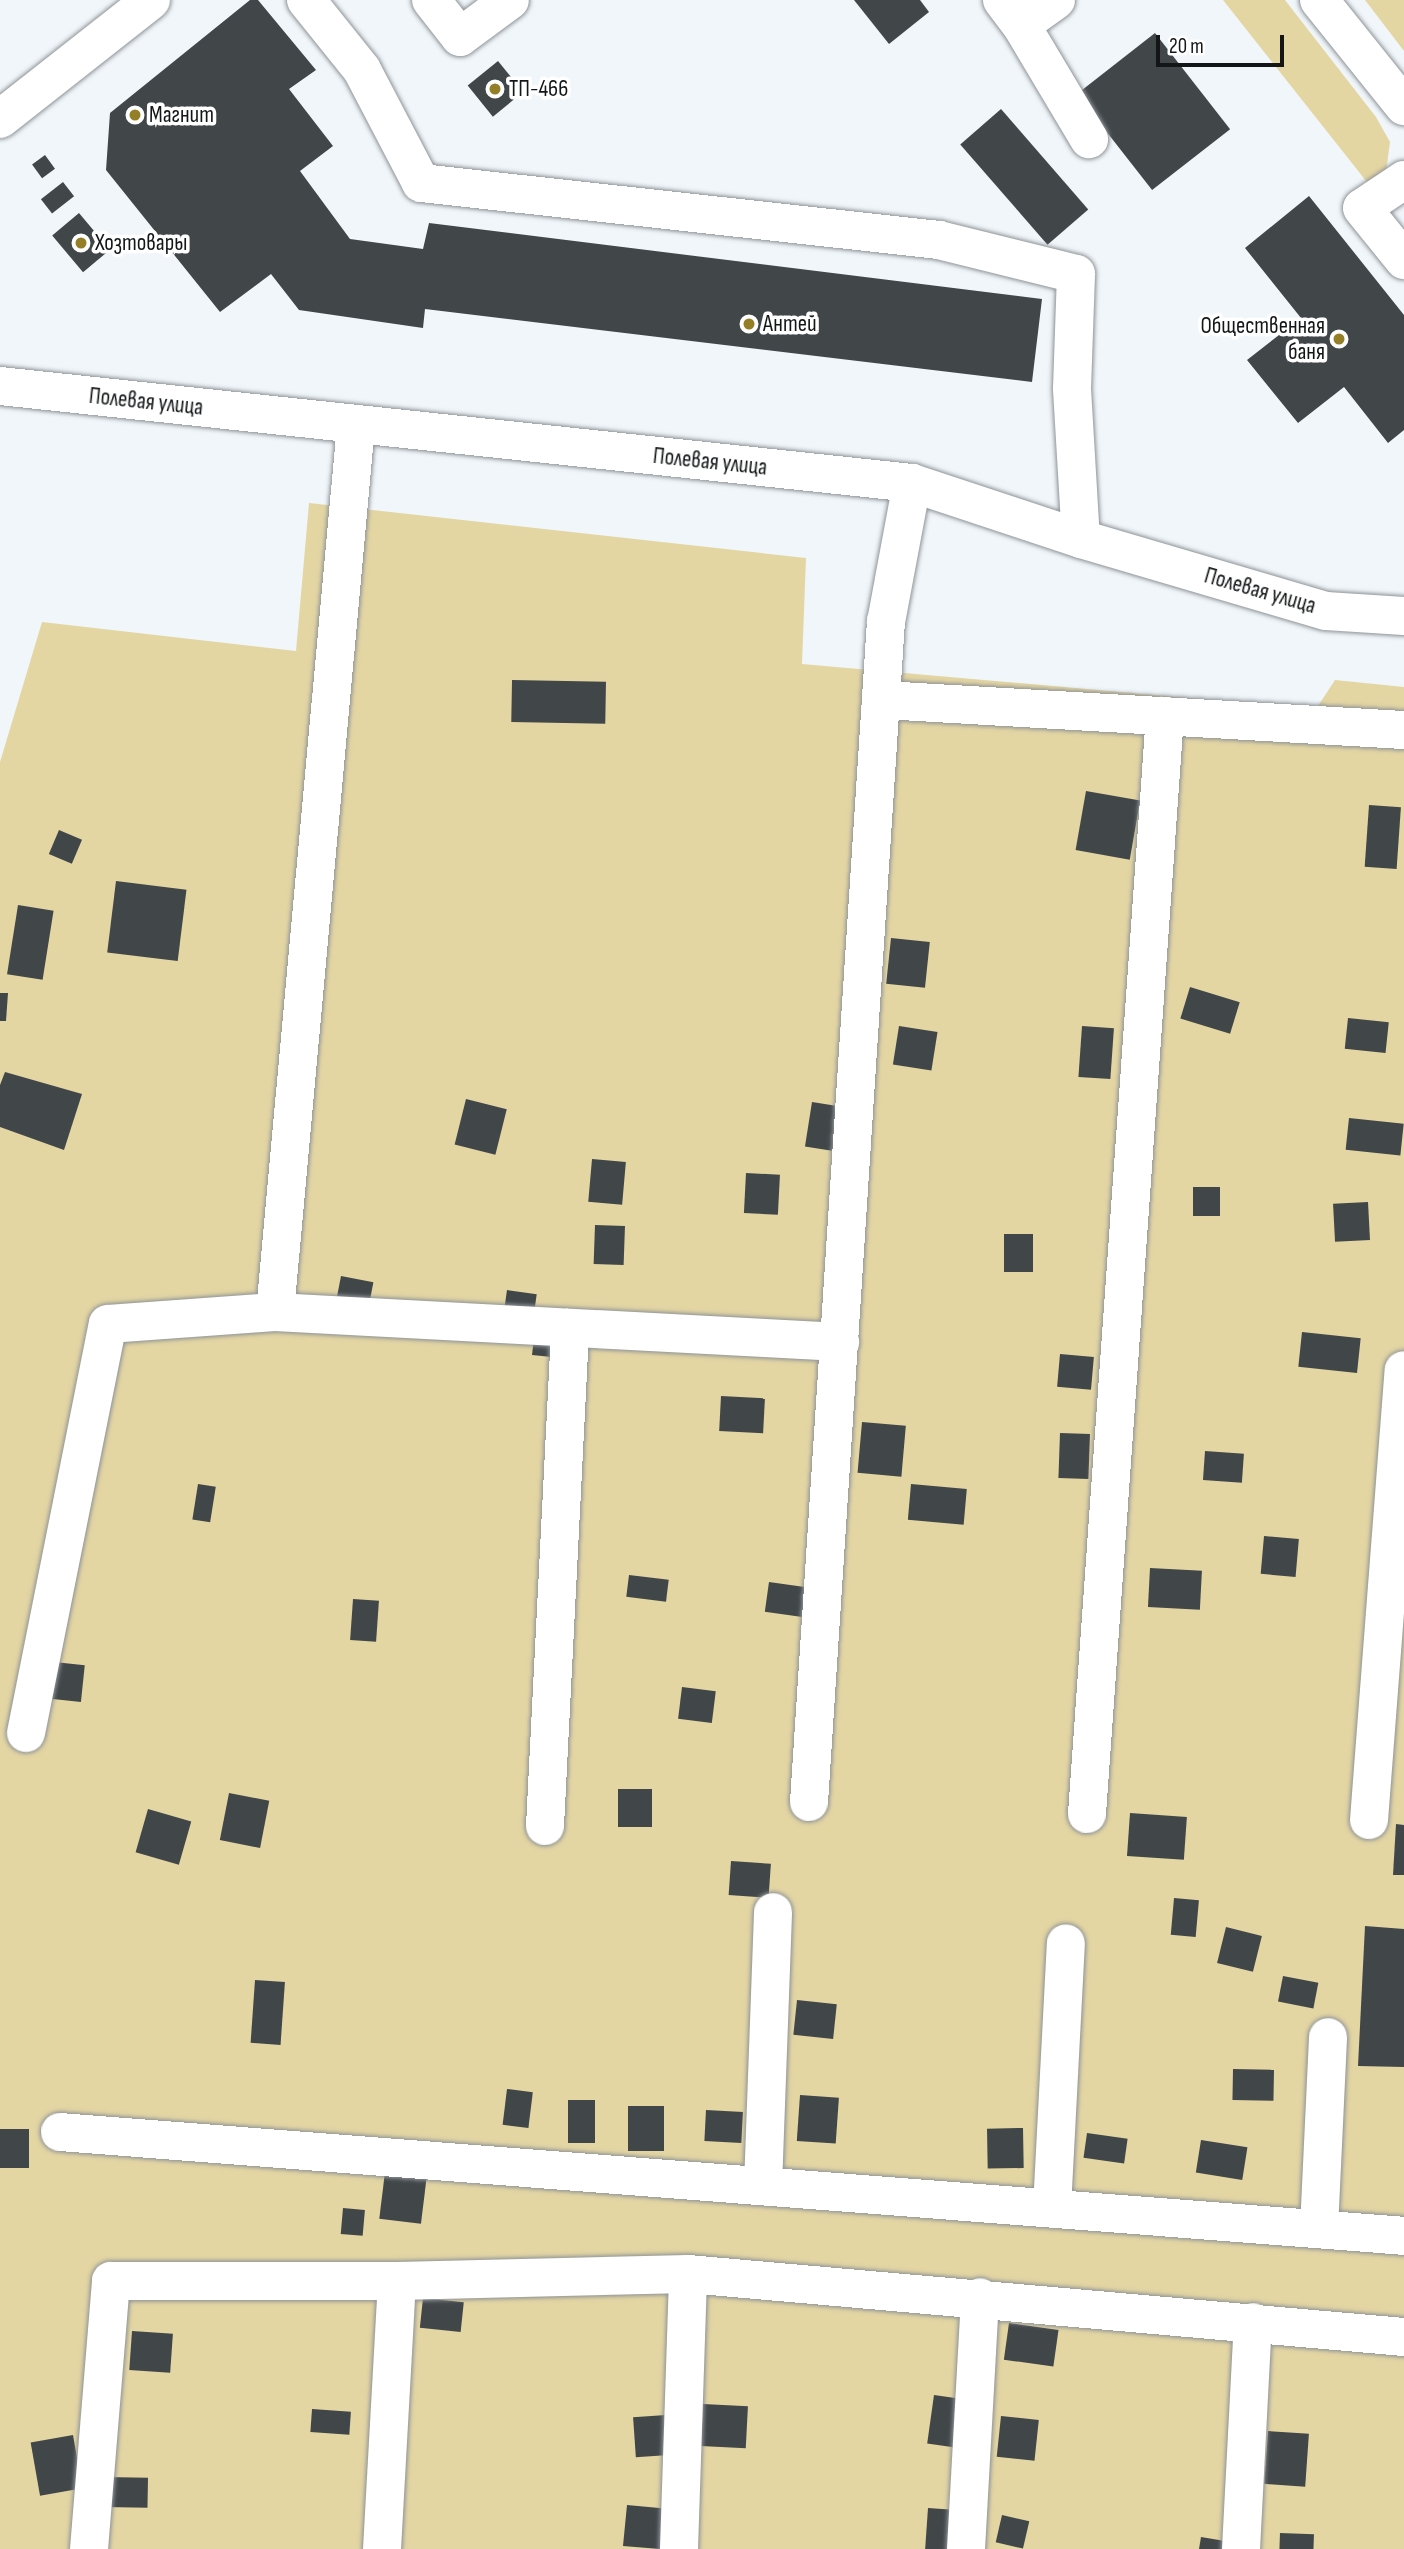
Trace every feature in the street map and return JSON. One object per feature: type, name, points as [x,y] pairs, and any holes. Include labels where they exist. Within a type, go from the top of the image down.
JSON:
[{"type":"street","points":[[0,119],[151,0]]},
{"type":"street","points":[[306,0],[362,70],[421,183],[939,240],[1076,274],[1072,389],[1081,539]]},
{"type":"street","points":[[432,0],[460,37],[510,0]]},
{"type":"street","points":[[1056,0],[1011,13],[1089,139]]},
{"type":"street","points":[[1319,0],[1402,99]]},
{"type":"street","points":[[1404,180],[1362,208],[1404,260]]},
{"type":"street","name":"Полевая улица","points":[[0,386],[912,483],[1081,539],[1326,611],[1402,607]]},
{"type":"street","points":[[275,1312],[356,425]]},
{"type":"street","points":[[809,1802],[886,622],[912,483]]},
{"type":"street","points":[[883,700],[1404,730]]},
{"type":"street","points":[[1087,1814],[1166,716]]},
{"type":"street","points":[[26,1733],[108,1324],[275,1312],[839,1342]]},
{"type":"street","points":[[545,1826],[570,1328]]},
{"type":"street","points":[[1369,1820],[1404,1370]]},
{"type":"street","points":[[763,2186],[773,1912]]},
{"type":"street","points":[[1052,2208],[1066,1943]]},
{"type":"street","points":[[1318,2229],[1328,2037]]},
{"type":"street","points":[[60,2132],[1404,2235]]},
{"type":"street","points":[[679,2549],[688,2274]]},
{"type":"street","points":[[89,2549],[111,2281],[397,2281],[688,2274],[980,2297],[1404,2337]]},
{"type":"street","points":[[382,2549],[397,2281]]},
{"type":"street","points":[[966,2549],[980,2297]]},
{"type":"street","points":[[1241,2549],[1253,2322]]},
{"type":"shaded area","points":[[1223,0],[1285,0],[1376,117],[1390,142],[1386,172],[1374,191]]},
{"type":"shaded area","points":[[1365,0],[1404,0],[1404,51]]},
{"type":"shaded area","points":[[309,503],[806,558],[802,664],[1316,709],[1335,680],[1404,687],[1404,2549],[0,2549],[0,762],[42,622],[296,651]]},
{"type":"building","points":[[250,0],[258,0],[316,70],[289,89],[333,146],[300,171],[350,239],[423,249],[429,223],[1042,299],[1032,382],[425,309],[423,328],[299,310],[271,274],[220,312],[106,170],[110,113]]},
{"type":"building","points":[[854,0],[920,0],[929,12],[889,44]]},
{"type":"building","points":[[1155,33],[1230,129],[1152,190],[1077,94]]},
{"type":"building","name":"ТП-466","points":[[498,61],[523,92],[493,117],[468,86]]},
{"type":"building","points":[[1001,109],[1088,209],[1048,245],[960,144]]},
{"type":"building","points":[[45,155],[55,169],[42,178],[32,164]]},
{"type":"building","points":[[63,182],[74,196],[52,213],[41,199]]},
{"type":"building","name":"Общественная баня","points":[[1309,196],[1404,315],[1404,430],[1388,443],[1344,387],[1298,423],[1247,360],[1301,318],[1245,248]]},
{"type":"building","name":"Хозтовары","points":[[79,213],[110,250],[83,272],[52,235]]},
{"type":"building","points":[[512,680],[606,682],[605,724],[511,722]]},
{"type":"building","points":[[1086,791],[1140,801],[1130,860],[1076,850]]},
{"type":"building","points":[[1369,805],[1401,807],[1397,869],[1365,867]]},
{"type":"building","points":[[59,830],[82,840],[72,864],[49,854]]},
{"type":"building","points":[[116,881],[186,890],[178,961],[107,952]]},
{"type":"building","points":[[18,905],[54,911],[43,980],[7,974]]},
{"type":"building","points":[[891,938],[930,942],[925,988],[886,984]]},
{"type":"building","points":[[1190,987],[1240,1002],[1230,1034],[1180,1019]]},
{"type":"building","points":[[0,993],[8,993],[6,1021],[0,1021]]},
{"type":"building","points":[[1348,1018],[1389,1022],[1386,1053],[1345,1049]]},
{"type":"building","points":[[899,1026],[938,1032],[931,1071],[893,1065]]},
{"type":"building","points":[[1082,1026],[1114,1028],[1110,1079],[1078,1077]]},
{"type":"building","points":[[5,1072],[82,1094],[64,1150],[0,1127],[0,1085]]},
{"type":"building","points":[[466,1099],[507,1109],[495,1155],[455,1145]]},
{"type":"building","points":[[812,1102],[844,1107],[837,1151],[805,1146]]},
{"type":"building","points":[[1349,1118],[1404,1124],[1400,1156],[1346,1150]]},
{"type":"building","points":[[592,1159],[626,1162],[622,1205],[588,1202]]},
{"type":"building","points":[[746,1173],[780,1175],[778,1215],[744,1213]]},
{"type":"building","points":[[1193,1187],[1220,1187],[1220,1216],[1193,1216]]},
{"type":"building","points":[[1368,1202],[1370,1240],[1335,1242],[1333,1204]]},
{"type":"building","points":[[595,1225],[625,1226],[624,1265],[594,1264]]},
{"type":"building","points":[[1004,1234],[1033,1234],[1033,1272],[1004,1272]]},
{"type":"building","points":[[341,1276],[373,1282],[369,1307],[336,1301]]},
{"type":"building","points":[[507,1290],[537,1294],[533,1318],[504,1314]]},
{"type":"building","points":[[535,1329],[562,1358],[532,1355]]},
{"type":"building","points":[[1302,1332],[1361,1338],[1357,1373],[1298,1367]]},
{"type":"building","points":[[1060,1354],[1094,1357],[1091,1390],[1057,1387]]},
{"type":"building","points":[[721,1396],[765,1398],[763,1433],[719,1431]]},
{"type":"building","points":[[862,1422],[906,1426],[901,1477],[858,1473]]},
{"type":"building","points":[[1060,1433],[1090,1434],[1088,1479],[1058,1478]]},
{"type":"building","points":[[1205,1451],[1244,1454],[1242,1483],[1203,1480]]},
{"type":"building","points":[[198,1484],[216,1487],[210,1522],[192,1520]]},
{"type":"building","points":[[911,1484],[967,1489],[964,1525],[908,1520]]},
{"type":"building","points":[[1264,1536],[1299,1539],[1296,1577],[1261,1574]]},
{"type":"building","points":[[1150,1568],[1202,1571],[1200,1610],[1148,1607]]},
{"type":"building","points":[[629,1575],[669,1580],[666,1602],[626,1597]]},
{"type":"building","points":[[769,1582],[814,1588],[809,1618],[765,1612]]},
{"type":"building","points":[[353,1599],[379,1601],[376,1642],[350,1640]]},
{"type":"building","points":[[45,1661],[85,1665],[81,1702],[41,1698]]},
{"type":"building","points":[[682,1687],[716,1691],[712,1723],[678,1719]]},
{"type":"building","points":[[618,1789],[652,1789],[652,1827],[618,1827]]},
{"type":"building","points":[[229,1793],[269,1801],[260,1848],[220,1840]]},
{"type":"building","points":[[148,1809],[191,1821],[179,1865],[136,1852]]},
{"type":"building","points":[[1130,1813],[1187,1817],[1184,1860],[1127,1856]]},
{"type":"building","points":[[1396,1824],[1404,1825],[1404,1875],[1393,1875]]},
{"type":"building","points":[[731,1861],[771,1864],[769,1898],[729,1895]]},
{"type":"building","points":[[1174,1898],[1199,1900],[1196,1937],[1171,1935]]},
{"type":"building","points":[[1365,1926],[1404,1929],[1404,2067],[1358,2066]]},
{"type":"building","points":[[1226,1927],[1262,1936],[1253,1972],[1217,1963]]},
{"type":"building","points":[[1283,1976],[1318,1983],[1313,2008],[1278,2002]]},
{"type":"building","points":[[255,1980],[285,1982],[281,2045],[251,2043]]},
{"type":"building","points":[[797,2000],[837,2004],[833,2039],[793,2035]]},
{"type":"building","points":[[1233,2069],[1274,2070],[1273,2101],[1232,2100]]},
{"type":"building","points":[[507,2089],[533,2092],[528,2128],[503,2125]]},
{"type":"building","points":[[800,2095],[839,2098],[836,2144],[797,2141]]},
{"type":"building","points":[[568,2100],[595,2100],[595,2143],[568,2143]]},
{"type":"building","points":[[628,2106],[664,2106],[664,2151],[628,2151]]},
{"type":"building","points":[[706,2110],[743,2112],[741,2143],[704,2141]]},
{"type":"building","points":[[1023,2128],[1024,2168],[988,2169],[987,2129]]},
{"type":"building","points":[[0,2129],[29,2129],[29,2168],[0,2168]]},
{"type":"building","points":[[1087,2133],[1128,2139],[1124,2163],[1084,2158]]},
{"type":"building","points":[[1201,2140],[1247,2147],[1242,2180],[1196,2173]]},
{"type":"building","points":[[385,2172],[427,2177],[421,2224],[379,2219]]},
{"type":"building","points":[[343,2208],[365,2210],[363,2236],[341,2234]]},
{"type":"building","points":[[423,2298],[464,2302],[461,2332],[420,2328]]},
{"type":"building","points":[[1009,2323],[1059,2330],[1053,2367],[1004,2360]]},
{"type":"building","points":[[132,2331],[173,2334],[170,2373],[129,2370]]},
{"type":"building","points":[[934,2395],[964,2399],[957,2448],[927,2444]]},
{"type":"building","points":[[703,2404],[748,2406],[746,2448],[701,2446]]},
{"type":"building","points":[[312,2409],[351,2412],[349,2435],[310,2432]]},
{"type":"building","points":[[666,2415],[669,2455],[636,2457],[633,2417]]},
{"type":"building","points":[[1001,2416],[1039,2420],[1035,2461],[997,2457]]},
{"type":"building","points":[[1268,2431],[1309,2434],[1305,2487],[1264,2484]]},
{"type":"building","points":[[73,2435],[82,2488],[40,2496],[31,2442]]},
{"type":"building","points":[[105,2477],[148,2478],[147,2508],[104,2507]]},
{"type":"building","points":[[627,2505],[670,2509],[660,2549],[623,2546]]},
{"type":"building","points":[[928,2508],[960,2510],[957,2549],[925,2549]]},
{"type":"building","points":[[1002,2515],[1029,2521],[1023,2549],[996,2542]]},
{"type":"building","points":[[1280,2533],[1314,2534],[1313,2549],[1279,2549]]},
{"type":"building","points":[[1201,2537],[1237,2543],[1236,2549],[1199,2549]]},
{"type":"place","name":"ТП-466","points":[[495,89]]},
{"type":"place","name":"Магнит","points":[[135,115]]},
{"type":"place","name":"Хозтовары","points":[[81,243]]},
{"type":"place","name":"Антей","points":[[749,324]]},
{"type":"place","name":"Общественная баня","points":[[1339,339]]}]
